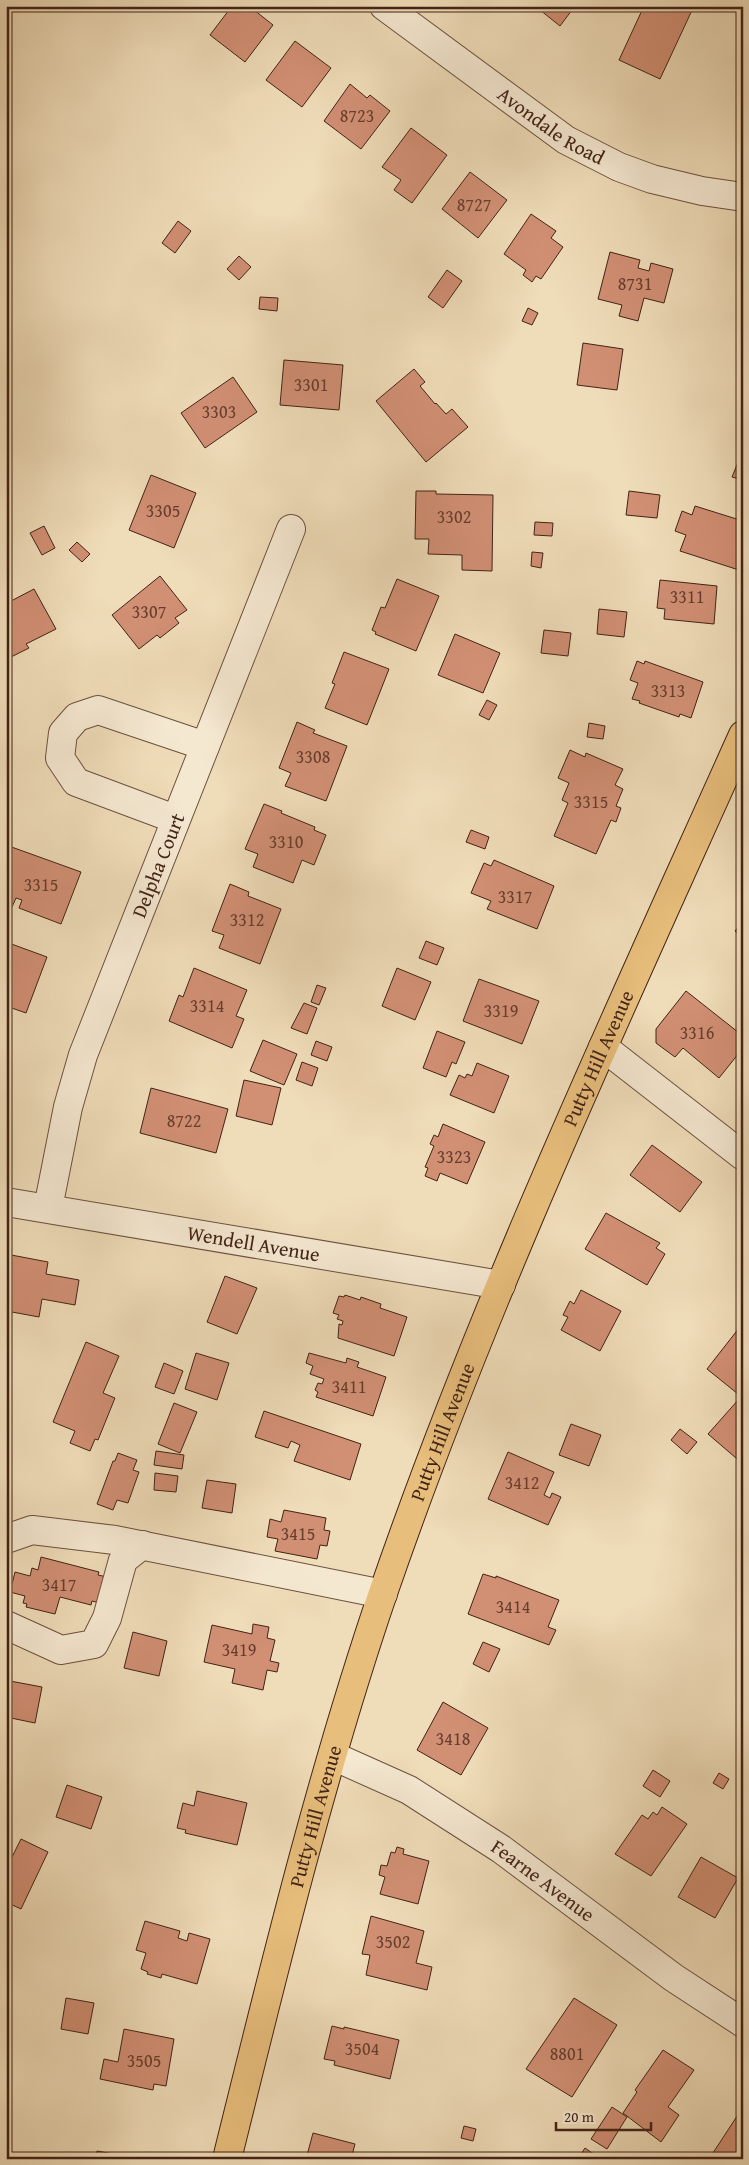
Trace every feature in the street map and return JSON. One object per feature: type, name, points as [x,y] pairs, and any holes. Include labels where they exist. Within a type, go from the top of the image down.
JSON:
[{"type":"main road","name":"Putty Hill Avenue","points":[[227,2159],[273,1974],[333,1756],[383,1594],[438,1444],[501,1285],[603,1047],[743,735]]},
{"type":"street","name":"Avondale Road","points":[[384,6],[566,140],[619,168],[702,191],[743,197]]},
{"type":"street","name":"Delpha Court","points":[[48,1208],[68,1107],[83,1055],[291,528]]},
{"type":"street","points":[[175,819],[76,782],[60,758],[62,733],[77,716],[98,710],[205,746]]},
{"type":"street","points":[[603,1047],[743,1156]]},
{"type":"street","name":"Wendell Avenue","points":[[6,1202],[501,1285]]},
{"type":"street","points":[[6,1540],[32,1530],[142,1545],[383,1594]]},
{"type":"street","points":[[6,1626],[61,1650],[94,1644],[107,1618],[123,1560],[142,1545]]},
{"type":"street","name":"Fearne Avenue","points":[[333,1756],[409,1790],[476,1833],[674,1978],[743,2023]]},
{"type":"building","points":[[232,6],[249,6],[273,25],[245,62],[210,35]]},
{"type":"building","points":[[535,6],[575,6],[560,26]]},
{"type":"building","points":[[644,6],[694,6],[660,79],[619,60]]},
{"type":"building","points":[[295,41],[331,68],[302,107],[266,80]]},
{"type":"building","points":[[350,84],[367,98],[370,95],[390,111],[361,149],[324,121]]},
{"type":"building","points":[[411,128],[447,155],[412,203],[394,190],[401,180],[382,167]]},
{"type":"building","points":[[470,172],[507,200],[478,238],[442,209]]},
{"type":"building","points":[[531,214],[556,231],[551,238],[563,247],[541,279],[536,276],[532,282],[523,275],[526,270],[504,254]]},
{"type":"building","points":[[178,221],[191,231],[175,253],[162,243]]},
{"type":"building","points":[[610,252],[640,260],[638,268],[649,271],[651,263],[673,269],[664,303],[644,298],[638,321],[619,316],[622,305],[598,299]]},
{"type":"building","points":[[239,256],[251,267],[239,280],[227,269]]},
{"type":"building","points":[[447,270],[462,281],[443,308],[428,297]]},
{"type":"building","points":[[260,297],[278,298],[277,311],[259,309]]},
{"type":"building","points":[[528,308],[538,313],[532,325],[522,321]]},
{"type":"building","points":[[583,343],[623,349],[617,390],[577,385]]},
{"type":"building","points":[[284,360],[343,365],[339,410],[280,405]]},
{"type":"building","points":[[414,369],[425,382],[420,386],[435,404],[446,414],[452,409],[468,427],[426,462],[376,401]]},
{"type":"building","points":[[233,377],[257,412],[205,448],[181,413]]},
{"type":"building","points":[[743,450],[743,480],[732,477]]},
{"type":"building","points":[[151,475],[196,493],[174,548],[129,530]]},
{"type":"building","points":[[416,491],[436,491],[436,494],[493,495],[492,571],[462,570],[462,555],[428,554],[429,539],[415,539]]},
{"type":"building","points":[[629,491],[660,495],[657,518],[626,515]]},
{"type":"building","points":[[695,506],[743,521],[742,571],[680,551],[686,535],[675,531],[682,511],[692,515]]},
{"type":"building","points":[[535,522],[553,523],[552,536],[534,535]]},
{"type":"building","points":[[44,526],[55,548],[42,555],[30,533]]},
{"type":"building","points":[[77,542],[90,554],[82,562],[69,550]]},
{"type":"building","points":[[532,552],[543,553],[541,568],[531,566]]},
{"type":"building","points":[[160,576],[187,610],[175,618],[179,623],[160,638],[157,635],[139,649],[112,615]]},
{"type":"building","points":[[397,579],[439,596],[416,651],[375,634],[376,632],[372,630],[381,607],[385,608]]},
{"type":"building","points":[[660,580],[717,586],[714,624],[664,619],[665,609],[657,608]]},
{"type":"building","points":[[34,589],[56,629],[26,644],[29,648],[7,659],[6,591],[11,601]]},
{"type":"building","points":[[599,609],[627,612],[624,637],[597,634]]},
{"type":"building","points":[[544,630],[571,633],[568,656],[541,653]]},
{"type":"building","points":[[455,634],[500,653],[483,693],[438,675]]},
{"type":"building","points":[[344,652],[389,669],[367,725],[325,708],[335,684],[332,683]]},
{"type":"building","points":[[637,661],[644,664],[645,661],[703,682],[691,718],[680,714],[679,717],[632,699],[638,683],[630,680]]},
{"type":"building","points":[[487,700],[497,705],[489,720],[479,715]]},
{"type":"building","points":[[297,722],[315,730],[313,733],[347,746],[326,801],[285,786],[291,773],[279,768]]},
{"type":"building","points":[[589,723],[605,726],[603,739],[587,737]]},
{"type":"building","points":[[570,750],[585,757],[586,753],[623,769],[615,785],[623,789],[616,806],[621,808],[616,822],[611,820],[596,854],[554,836],[568,803],[562,800],[569,783],[558,778]]},
{"type":"building","points":[[264,804],[315,827],[314,830],[326,835],[314,865],[302,860],[293,883],[253,867],[258,854],[245,849]]},
{"type":"building","points":[[471,830],[489,837],[485,849],[466,842]]},
{"type":"building","points":[[6,845],[81,872],[61,924],[19,908],[22,900],[16,898],[12,907],[6,905]]},
{"type":"building","points":[[494,860],[554,886],[537,929],[487,909],[491,901],[471,893],[484,863],[491,866]]},
{"type":"building","points":[[230,884],[249,892],[248,896],[281,909],[260,964],[219,948],[224,935],[212,931]]},
{"type":"building","points":[[743,922],[743,937],[735,931]]},
{"type":"building","points":[[426,941],[444,948],[437,965],[419,958]]},
{"type":"building","points":[[6,942],[47,957],[26,1013],[6,1006]]},
{"type":"building","points":[[194,968],[247,990],[236,1016],[244,1019],[232,1048],[169,1021],[179,995],[183,997]]},
{"type":"building","points":[[397,968],[431,982],[415,1020],[382,1006]]},
{"type":"building","points":[[479,979],[539,1001],[522,1044],[463,1021]]},
{"type":"building","points":[[317,985],[326,988],[319,1005],[311,1002]]},
{"type":"building","points":[[686,991],[743,1036],[743,1048],[719,1078],[683,1048],[675,1057],[656,1043],[656,1029]]},
{"type":"building","points":[[304,1003],[317,1008],[307,1034],[291,1028]]},
{"type":"building","points":[[437,1031],[465,1042],[456,1064],[452,1062],[446,1077],[423,1068]]},
{"type":"building","points":[[263,1040],[297,1054],[284,1085],[250,1071]]},
{"type":"building","points":[[316,1041],[332,1047],[327,1061],[311,1055]]},
{"type":"building","points":[[302,1062],[318,1068],[312,1086],[296,1080]]},
{"type":"building","points":[[477,1063],[509,1076],[494,1113],[450,1095],[459,1075],[465,1078],[467,1074],[472,1076]]},
{"type":"building","points":[[244,1080],[281,1088],[272,1125],[236,1116]]},
{"type":"building","points":[[151,1088],[228,1109],[216,1153],[140,1133]]},
{"type":"building","points":[[443,1124],[485,1142],[467,1184],[440,1173],[437,1181],[425,1176],[428,1168],[425,1167],[434,1146],[430,1144],[434,1135],[438,1137]]},
{"type":"building","points":[[652,1145],[702,1182],[680,1212],[630,1175]]},
{"type":"building","points":[[606,1213],[660,1243],[656,1248],[665,1254],[647,1285],[585,1249]]},
{"type":"building","points":[[6,1254],[48,1262],[46,1274],[79,1280],[75,1305],[42,1299],[39,1317],[12,1312],[10,1324],[6,1324]]},
{"type":"building","points":[[225,1276],[257,1288],[237,1334],[207,1322]]},
{"type":"building","points":[[581,1290],[621,1311],[600,1351],[561,1330],[568,1317],[563,1315],[570,1301],[574,1304]]},
{"type":"building","points":[[345,1295],[360,1300],[361,1297],[381,1304],[380,1308],[407,1317],[394,1356],[338,1338],[339,1324],[342,1325],[343,1321],[337,1319],[339,1315],[333,1313],[339,1296],[344,1297]]},
{"type":"building","points":[[743,1323],[743,1398],[707,1369]]},
{"type":"building","points":[[86,1342],[119,1356],[103,1393],[115,1398],[98,1440],[95,1439],[90,1451],[70,1443],[75,1431],[53,1422]]},
{"type":"building","points":[[196,1353],[229,1363],[217,1400],[185,1389]]},
{"type":"building","points":[[309,1353],[346,1363],[347,1358],[359,1362],[357,1367],[386,1377],[373,1416],[316,1397],[318,1392],[315,1390],[318,1383],[322,1384],[324,1379],[310,1374],[313,1366],[306,1363]]},
{"type":"building","points":[[164,1363],[183,1371],[174,1394],[155,1387]]},
{"type":"building","points":[[739,1399],[743,1403],[743,1464],[708,1434]]},
{"type":"building","points":[[174,1403],[197,1412],[180,1453],[158,1444]]},
{"type":"building","points":[[264,1411],[361,1444],[350,1480],[294,1461],[300,1445],[291,1441],[288,1448],[255,1437]]},
{"type":"building","points":[[571,1424],[601,1435],[589,1466],[559,1455]]},
{"type":"building","points":[[680,1429],[697,1442],[687,1454],[671,1440]]},
{"type":"building","points":[[156,1451],[184,1455],[182,1469],[154,1465]]},
{"type":"building","points":[[508,1452],[554,1472],[544,1495],[550,1498],[552,1493],[561,1497],[548,1525],[488,1499]]},
{"type":"building","points":[[118,1453],[137,1460],[133,1470],[139,1472],[128,1503],[117,1500],[113,1510],[97,1504],[113,1461],[115,1461]]},
{"type":"building","points":[[155,1473],[178,1476],[176,1492],[154,1490]]},
{"type":"building","points":[[207,1480],[236,1484],[232,1513],[202,1508]]},
{"type":"building","points":[[284,1510],[326,1518],[324,1530],[330,1531],[327,1546],[320,1545],[317,1559],[275,1551],[278,1539],[267,1537],[270,1519],[281,1522]]},
{"type":"building","points":[[41,1557],[99,1572],[98,1575],[107,1577],[100,1603],[92,1601],[91,1605],[60,1597],[55,1614],[26,1607],[27,1604],[23,1603],[25,1596],[10,1592],[15,1572],[30,1576],[32,1568],[38,1570]]},
{"type":"building","points":[[483,1574],[496,1578],[496,1576],[559,1600],[548,1627],[556,1630],[549,1645],[468,1614]]},
{"type":"building","points":[[253,1624],[269,1627],[267,1638],[275,1640],[270,1661],[279,1663],[277,1672],[267,1670],[263,1690],[232,1683],[235,1669],[204,1662],[212,1625],[252,1634]]},
{"type":"building","points":[[133,1632],[167,1641],[159,1676],[124,1668]]},
{"type":"building","points":[[483,1642],[500,1649],[489,1672],[473,1664]]},
{"type":"building","points":[[10,1681],[42,1687],[35,1723],[6,1717],[6,1699]]},
{"type":"building","points":[[443,1702],[488,1728],[461,1775],[417,1750]]},
{"type":"building","points":[[653,1770],[670,1781],[660,1797],[643,1786]]},
{"type":"building","points":[[719,1773],[729,1779],[723,1789],[713,1783]]},
{"type":"building","points":[[67,1785],[102,1797],[91,1829],[56,1817]]},
{"type":"building","points":[[197,1791],[247,1803],[237,1845],[185,1833],[186,1830],[177,1828],[183,1803],[194,1806]]},
{"type":"building","points":[[662,1807],[687,1824],[651,1876],[615,1854],[642,1815],[648,1819],[653,1812],[657,1815]]},
{"type":"building","points":[[21,1839],[48,1852],[21,1909],[6,1902],[6,1857],[11,1859]]},
{"type":"building","points":[[397,1847],[404,1849],[403,1854],[429,1861],[418,1904],[380,1894],[385,1877],[379,1875],[381,1865],[387,1866],[391,1852],[395,1853]]},
{"type":"building","points":[[701,1857],[738,1878],[715,1918],[678,1897]]},
{"type":"building","points":[[371,1916],[424,1931],[416,1963],[432,1967],[427,1990],[366,1975],[370,1955],[362,1954]]},
{"type":"building","points":[[145,1921],[180,1931],[178,1938],[187,1941],[189,1933],[210,1939],[197,1984],[162,1974],[161,1978],[147,1974],[148,1972],[141,1969],[146,1953],[136,1950]]},
{"type":"building","points":[[66,1998],[94,2003],[88,2034],[61,2029]]},
{"type":"building","points":[[574,1998],[617,2025],[572,2097],[526,2069]]},
{"type":"building","points":[[332,2026],[399,2040],[390,2079],[334,2065],[335,2061],[324,2059]]},
{"type":"building","points":[[124,2029],[174,2039],[166,2086],[154,2084],[153,2090],[100,2079],[104,2059],[118,2062]]},
{"type":"building","points":[[663,2050],[694,2070],[668,2107],[679,2115],[661,2142],[623,2113],[637,2092],[635,2090]]},
{"type":"building","points":[[612,2107],[627,2117],[607,2149],[591,2139]]},
{"type":"building","points":[[743,2107],[743,2145],[733,2159],[723,2159],[718,2156],[714,2159],[711,2156]]},
{"type":"building","points":[[464,2126],[476,2129],[473,2141],[461,2138]]},
{"type":"building","points":[[313,2133],[355,2144],[351,2159],[306,2159]]},
{"type":"building","points":[[585,2148],[598,2157],[596,2159],[578,2159]]},
{"type":"building","points":[[97,2151],[142,2159],[95,2159]]}]
